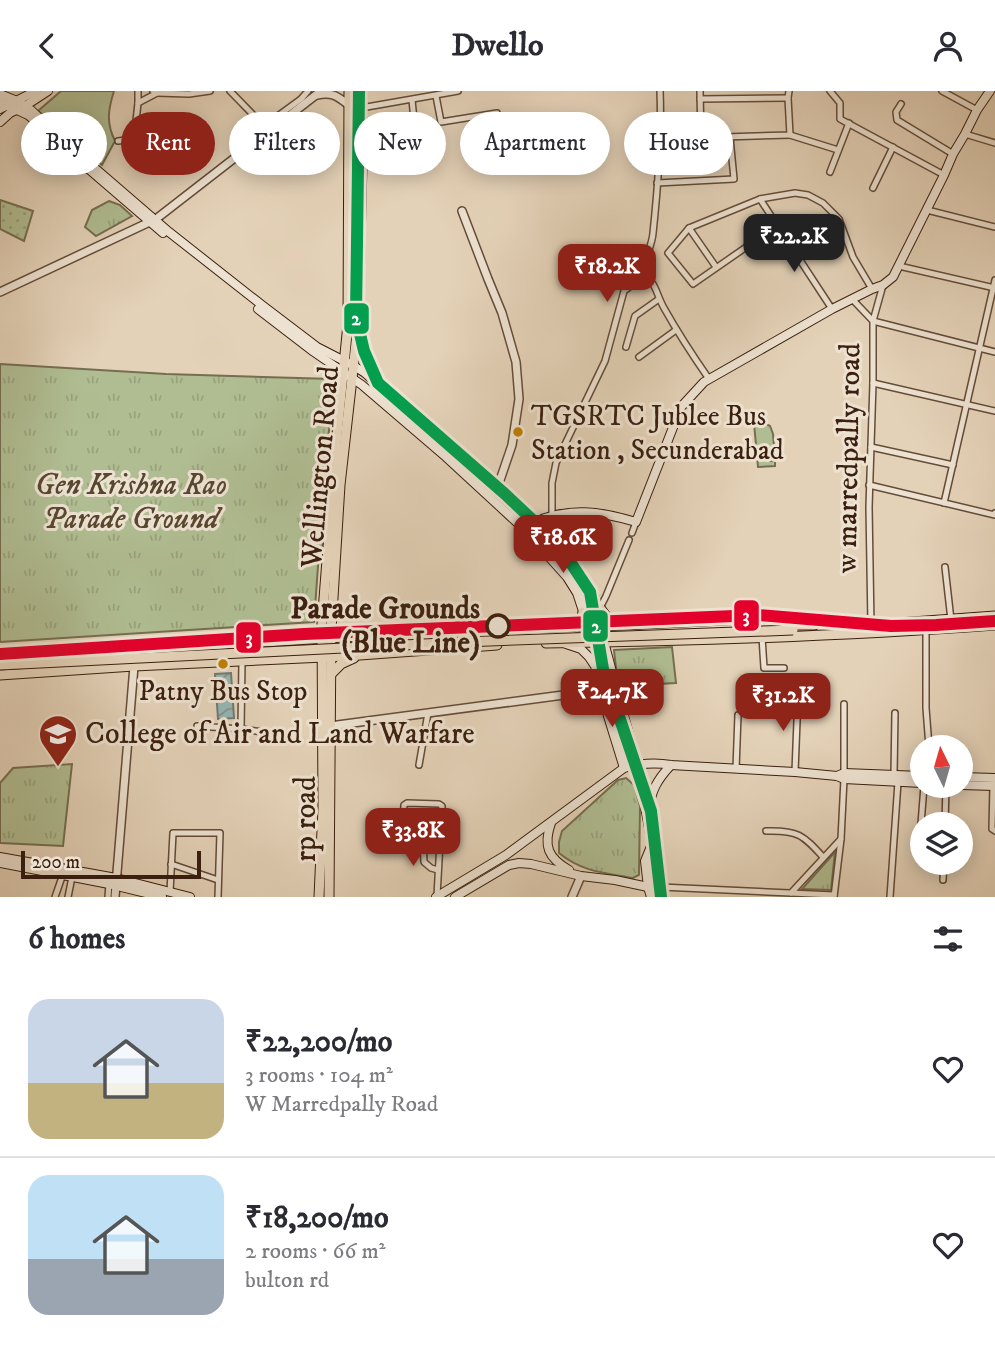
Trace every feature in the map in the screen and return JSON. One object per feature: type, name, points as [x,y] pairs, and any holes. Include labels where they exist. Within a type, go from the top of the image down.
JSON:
[{"type":"main road","points":[[0,122],[20,105],[48,91]]},
{"type":"main road","points":[[326,657],[336,445],[348,324],[349,91]]},
{"type":"main road","name":"Wellington Road","points":[[326,638],[358,325],[363,124],[361,91]]},
{"type":"main road","points":[[0,94],[32,112]]},
{"type":"main road","name":"w marredpally road","points":[[636,522],[681,407],[704,382],[832,309],[883,285],[893,277],[953,154],[977,110],[991,96]]},
{"type":"main road","points":[[20,105],[65,149],[250,303],[352,378],[446,457],[524,529],[567,577],[577,593],[590,642]]},
{"type":"main road","points":[[3,106],[20,105]]},
{"type":"main road","points":[[101,175],[152,221],[263,306],[317,347],[354,366],[390,395],[534,522],[575,567],[600,609],[604,642],[637,764],[652,844],[659,857],[663,897]]},
{"type":"main road","points":[[358,325],[368,362],[390,395]]},
{"type":"main road","points":[[534,522],[552,515],[592,512],[636,522]]},
{"type":"main road","points":[[584,613],[594,618],[600,609]]},
{"type":"main road","points":[[600,609],[609,620],[620,625]]},
{"type":"main road","points":[[575,626],[584,613]]},
{"type":"main road","points":[[0,662],[476,636],[872,625],[995,616]]},
{"type":"main road","points":[[0,653],[761,618],[831,620],[872,625]]},
{"type":"main road","points":[[616,642],[612,641],[608,634],[609,630],[620,625]]},
{"type":"main road","points":[[0,675],[467,647],[892,632],[995,625]]},
{"type":"main road","points":[[573,643],[578,642],[582,634],[575,626]]},
{"type":"main road","points":[[793,628],[854,632]]},
{"type":"main road","points":[[465,630],[467,647]]},
{"type":"main road","points":[[246,660],[251,643]]},
{"type":"main road","points":[[561,643],[581,649],[595,666],[624,768]]},
{"type":"main road","points":[[152,647],[153,665]]},
{"type":"main road","points":[[331,674],[341,664],[369,654]]},
{"type":"main road","name":"rp road","points":[[324,896],[331,674],[326,657]]},
{"type":"main road","name":"rp road","points":[[324,896],[322,688],[326,657]]},
{"type":"main road","points":[[301,658],[313,663],[322,688]]},
{"type":"main road","points":[[437,897],[506,855],[624,768],[637,764],[646,762],[841,776],[910,777]]},
{"type":"main road","points":[[647,814],[651,794],[671,765]]},
{"type":"main road","points":[[896,778],[910,782]]},
{"type":"main road","points":[[973,780],[994,784]]},
{"type":"main road","points":[[973,785],[994,784]]},
{"type":"main road","points":[[551,821],[547,843],[551,856],[556,863],[581,876]]},
{"type":"main road","points":[[650,897],[645,860],[652,844]]},
{"type":"main road","points":[[0,857],[190,897]]},
{"type":"main road","points":[[0,863],[114,882],[162,897]]},
{"type":"main road","points":[[455,897],[509,865],[526,863],[581,876],[661,887]]},
{"type":"street","points":[[118,141],[134,139],[138,91]]},
{"type":"street","points":[[138,103],[155,92],[189,94],[210,91]]},
{"type":"street","points":[[230,91],[264,126],[308,91]]},
{"type":"street","points":[[361,108],[458,91]]},
{"type":"street","points":[[660,91],[660,112]]},
{"type":"street","points":[[700,91],[700,112]]},
{"type":"street","points":[[830,91],[840,103],[840,119],[944,175]]},
{"type":"street","points":[[942,91],[977,110]]},
{"type":"street","points":[[0,292],[152,221],[319,93],[338,96],[350,106]]},
{"type":"street","points":[[700,99],[735,94],[789,94],[790,135]]},
{"type":"street","points":[[436,96],[441,122],[460,119]]},
{"type":"street","points":[[412,100],[413,112]]},
{"type":"street","points":[[901,104],[896,112],[897,120],[953,154]]},
{"type":"street","points":[[830,172],[849,123]]},
{"type":"street","points":[[965,134],[995,143]]},
{"type":"street","points":[[733,138],[790,135],[838,150]]},
{"type":"street","points":[[873,188],[893,147]]},
{"type":"street","points":[[657,183],[734,179],[733,169]]},
{"type":"street","points":[[658,175],[653,237],[643,266],[645,275],[651,279],[676,330],[709,379]]},
{"type":"street","points":[[778,225],[692,284],[668,253],[689,228],[760,199],[795,193],[808,195],[823,203],[839,219],[853,257],[872,289]]},
{"type":"street","points":[[760,199],[832,309]]},
{"type":"street","points":[[927,210],[995,227]]},
{"type":"street","points":[[462,211],[502,313],[516,362],[519,399],[512,445],[497,489]]},
{"type":"street","points":[[689,228],[716,267]]},
{"type":"street","points":[[899,266],[994,288]]},
{"type":"street","points":[[552,515],[552,483],[556,463],[605,361],[625,291],[645,275]]},
{"type":"street","points":[[944,503],[995,280]]},
{"type":"street","points":[[883,285],[873,321],[995,352]]},
{"type":"street","points":[[626,347],[635,316],[659,299]]},
{"type":"street","name":"w marredpally road","points":[[852,299],[873,321],[869,485],[872,625]]},
{"type":"street","points":[[639,357],[676,330]]},
{"type":"street","points":[[873,383],[995,411]]},
{"type":"street","points":[[871,447],[953,465]]},
{"type":"street","points":[[869,485],[995,513]]},
{"type":"street","name":"w marredpally road","points":[[600,609],[636,522]]},
{"type":"street","points":[[945,567],[951,620]]},
{"type":"street","points":[[926,630],[928,735]]},
{"type":"street","points":[[762,637],[764,668],[784,667]]},
{"type":"street","points":[[241,729],[246,660]]},
{"type":"street","points":[[115,897],[114,882],[134,666]]},
{"type":"street","points":[[330,726],[601,690]]},
{"type":"street","points":[[795,772],[798,695]]},
{"type":"street","points":[[661,887],[834,896],[841,839],[844,704]]},
{"type":"street","points":[[419,765],[428,713]]},
{"type":"street","points":[[890,897],[896,778],[895,713]]},
{"type":"street","points":[[736,769],[738,715]]},
{"type":"street","points":[[197,726],[270,733]]},
{"type":"street","points":[[994,784],[991,823],[995,831]]},
{"type":"street","points":[[437,897],[441,805],[404,805],[402,839],[439,843]]},
{"type":"street","points":[[766,831],[788,830],[806,838],[823,857]]},
{"type":"street","points":[[170,892],[173,833],[220,833],[218,897]]},
{"type":"street","points":[[791,893],[841,839]]},
{"type":"street","points":[[423,842],[424,862],[438,870]]},
{"type":"street","points":[[171,864],[218,880]]},
{"type":"street","points":[[943,875],[943,880]]},
{"type":"street","points":[[68,876],[68,896]]},
{"type":"street","points":[[55,897],[68,876]]},
{"type":"street","points":[[572,897],[581,876]]},
{"type":"street","points":[[108,897],[114,882]]},
{"type":"green space","points":[[61,91],[114,91],[109,116],[115,141],[107,156],[107,112],[38,111]]},
{"type":"green space","points":[[355,91],[357,91],[357,112]]},
{"type":"green space","points":[[354,175],[356,175],[354,353],[352,355]]},
{"type":"green space","points":[[0,200],[33,211],[24,241],[0,229]]},
{"type":"green space","points":[[109,201],[120,205],[132,216],[96,236],[85,227],[92,210]]},
{"type":"green space","name":"Gen Krishna Rao Parade Ground","points":[[0,364],[166,374],[333,379],[324,496],[319,502],[322,517],[325,518],[322,552],[319,552],[314,622],[0,642]]},
{"type":"green space","points":[[762,422],[770,426],[773,434],[774,447],[770,448],[770,461],[775,461],[775,466],[758,467],[754,423]]},
{"type":"green space","points":[[672,647],[676,683],[618,686],[614,650]]},
{"type":"green space","points":[[72,764],[63,846],[0,843],[0,783],[13,768]]},
{"type":"green space","points":[[626,778],[634,785],[640,806],[639,875],[633,878],[594,871],[559,853],[562,831],[618,780]]},
{"type":"green space","points":[[835,852],[831,890],[802,889]]},
{"type":"water","points":[[231,673],[234,718],[218,719],[215,674]]},
{"type":"metro line","name":"2","points":[[359,91],[356,317],[364,351],[378,383],[559,545],[590,592],[603,669],[651,811],[661,897]]},
{"type":"metro line","name":"3","points":[[0,654],[304,634],[758,615],[891,626],[995,621]]},
{"type":"place","name":"TGSRTC Jublee Bus Station , Secunderabad","points":[[518,432]]},
{"type":"place","name":"Parade Grounds (Blue Line)","points":[[498,626]]},
{"type":"place","name":"Patny Bus Stop","points":[[223,664]]},
{"type":"place","name":"College of Air and Land Warfare","points":[[58,768]]}]
